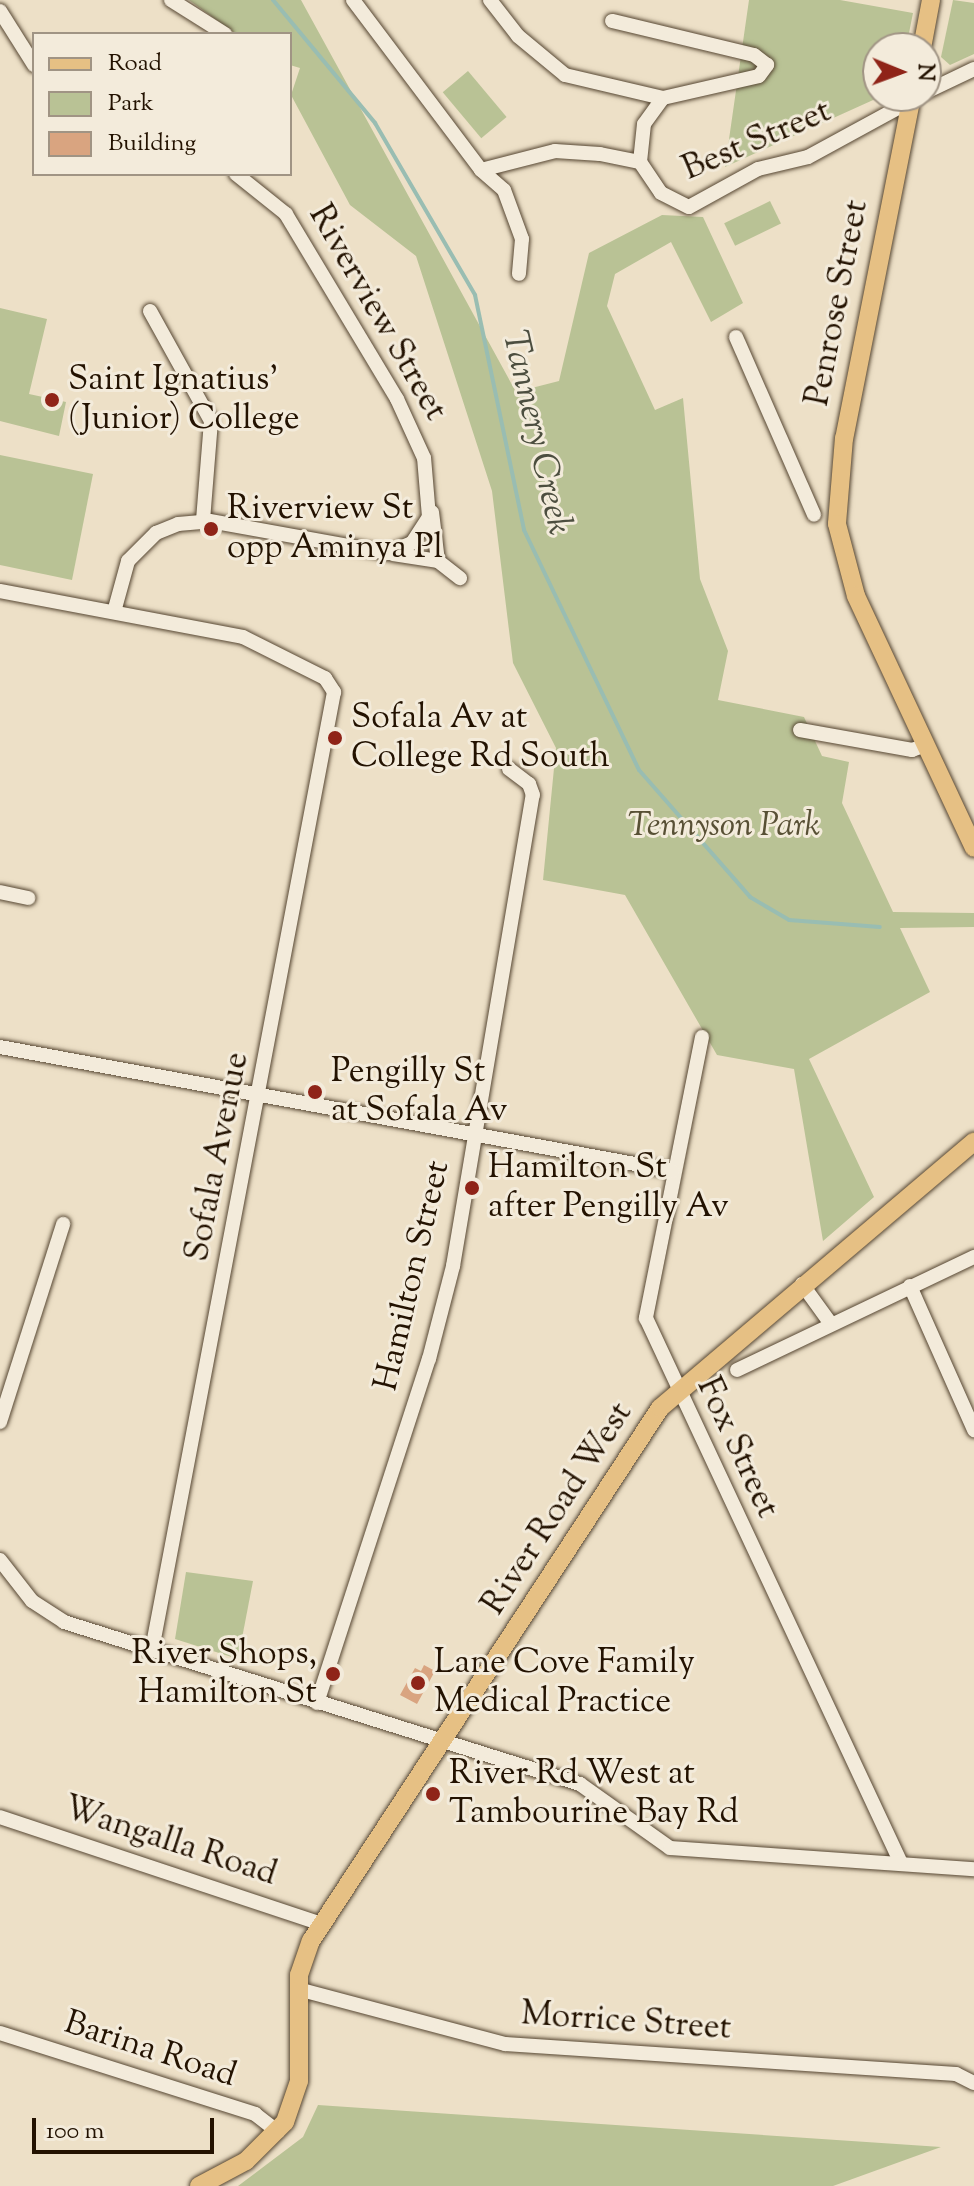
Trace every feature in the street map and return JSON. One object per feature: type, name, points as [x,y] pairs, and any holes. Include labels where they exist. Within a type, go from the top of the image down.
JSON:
[{"type":"main road","points":[[925,32],[931,0]]},
{"type":"main road","name":"Penrose Street","points":[[914,112],[842,451],[837,524],[856,596],[972,841]]},
{"type":"main road","name":"River Road West","points":[[199,2186],[246,2161],[278,2132],[299,2081],[298,1989],[301,1963],[321,1924],[445,1744],[676,1390],[974,1142]]},
{"type":"street","points":[[171,0],[222,32]]},
{"type":"street","points":[[353,0],[481,170],[504,190],[522,239],[519,274]]},
{"type":"street","name":"Best Street","points":[[490,0],[518,36],[565,75],[663,98],[759,76],[767,65],[754,55],[612,21]]},
{"type":"street","points":[[0,11],[32,62]]},
{"type":"street","name":"Best Street","points":[[942,84],[974,69]]},
{"type":"street","name":"Best Street","points":[[663,98],[644,124],[640,162],[661,193],[679,205],[703,203],[758,169],[808,157],[888,112]]},
{"type":"street","points":[[481,170],[555,151],[640,162]]},
{"type":"street","name":"Riverview Street","points":[[239,176],[278,204],[324,275],[418,438],[438,561]]},
{"type":"street","points":[[150,311],[211,421],[203,521]]},
{"type":"street","points":[[736,337],[814,515]]},
{"type":"street","points":[[388,553],[419,536],[431,504]]},
{"type":"street","points":[[0,591],[114,612],[122,573],[137,549],[166,528],[203,521],[438,561],[460,578]]},
{"type":"street","name":"Sofala Avenue","points":[[114,612],[243,637],[325,678],[334,700],[261,1094],[152,1650]]},
{"type":"street","points":[[800,730],[912,750],[926,745]]},
{"type":"street","name":"Hamilton Street","points":[[317,1703],[441,1318],[476,1133],[533,795],[529,784],[509,769]]},
{"type":"street","points":[[0,892],[28,898]]},
{"type":"street","name":"Fox Street","points":[[702,1037],[646,1318],[676,1390],[900,1861]]},
{"type":"street","points":[[0,1047],[673,1171]]},
{"type":"street","points":[[0,1422],[63,1224]]},
{"type":"street","points":[[737,1370],[974,1257]]},
{"type":"street","points":[[802,1284],[831,1324]]},
{"type":"street","points":[[910,1286],[974,1430]]},
{"type":"street","points":[[0,1561],[47,1613],[152,1650],[594,1791],[670,1848],[900,1861],[974,1869]]},
{"type":"street","name":"Wangalla Road","points":[[0,1817],[321,1924]]},
{"type":"street","name":"Morrice Street","points":[[298,1989],[505,2044],[956,2074],[974,2083]]},
{"type":"street","name":"Barina Road","points":[[0,2033],[255,2114],[278,2132]]},
{"type":"green space","name":"Tennyson Park","points":[[189,0],[301,0],[516,392],[559,381],[589,253],[662,215],[703,217],[743,303],[711,322],[671,242],[615,274],[607,306],[655,410],[683,398],[700,579],[728,651],[718,700],[804,717],[822,756],[849,762],[842,803],[893,912],[974,913],[974,927],[900,928],[930,992],[809,1059],[874,1197],[823,1241],[794,1069],[717,1055],[625,895],[543,880],[556,748],[513,663],[492,491],[416,256],[350,205],[292,97],[300,68],[292,66],[292,32],[233,32]]},
{"type":"green space","points":[[749,0],[840,0],[913,13],[909,32],[862,32],[862,105],[725,167]]},
{"type":"green space","points":[[953,0],[974,3],[974,54],[950,65],[942,58]]},
{"type":"green space","points":[[468,71],[507,117],[481,138],[443,92]]},
{"type":"green space","points":[[770,201],[781,223],[735,246],[724,223]]},
{"type":"green space","points":[[0,308],[47,319],[29,394],[66,402],[59,436],[0,421]]},
{"type":"green space","points":[[0,455],[93,474],[72,580],[0,565]]},
{"type":"green space","points":[[186,1572],[253,1581],[238,1659],[175,1639]]},
{"type":"green space","points":[[318,2105],[941,2147],[833,2186],[238,2186],[303,2137]]},
{"type":"building","name":"Lane Cove Family Medical Practice","points":[[424,1665],[435,1671],[417,1704],[400,1695],[415,1668],[421,1671]]},
{"type":"waterway","name":"Tannery Creek","points":[[273,0],[375,123],[475,295],[524,530],[639,770],[750,897],[789,920],[880,927]]},
{"type":"place","name":"Saint Ignatius' (Junior) College","points":[[52,400]]},
{"type":"place","name":"Riverview St opp Aminya Pl","points":[[211,529]]},
{"type":"place","name":"Sofala Av at College Rd South","points":[[335,738]]},
{"type":"place","name":"Pengilly St at Sofala Av","points":[[315,1092]]},
{"type":"place","name":"Hamilton St after Pengilly Av","points":[[472,1188]]},
{"type":"place","name":"River Shops, Hamilton St","points":[[333,1674]]},
{"type":"place","name":"Lane Cove Family Medical Practice","points":[[418,1683]]},
{"type":"place","name":"River Rd West at Tambourine Bay Rd","points":[[433,1794]]}]
